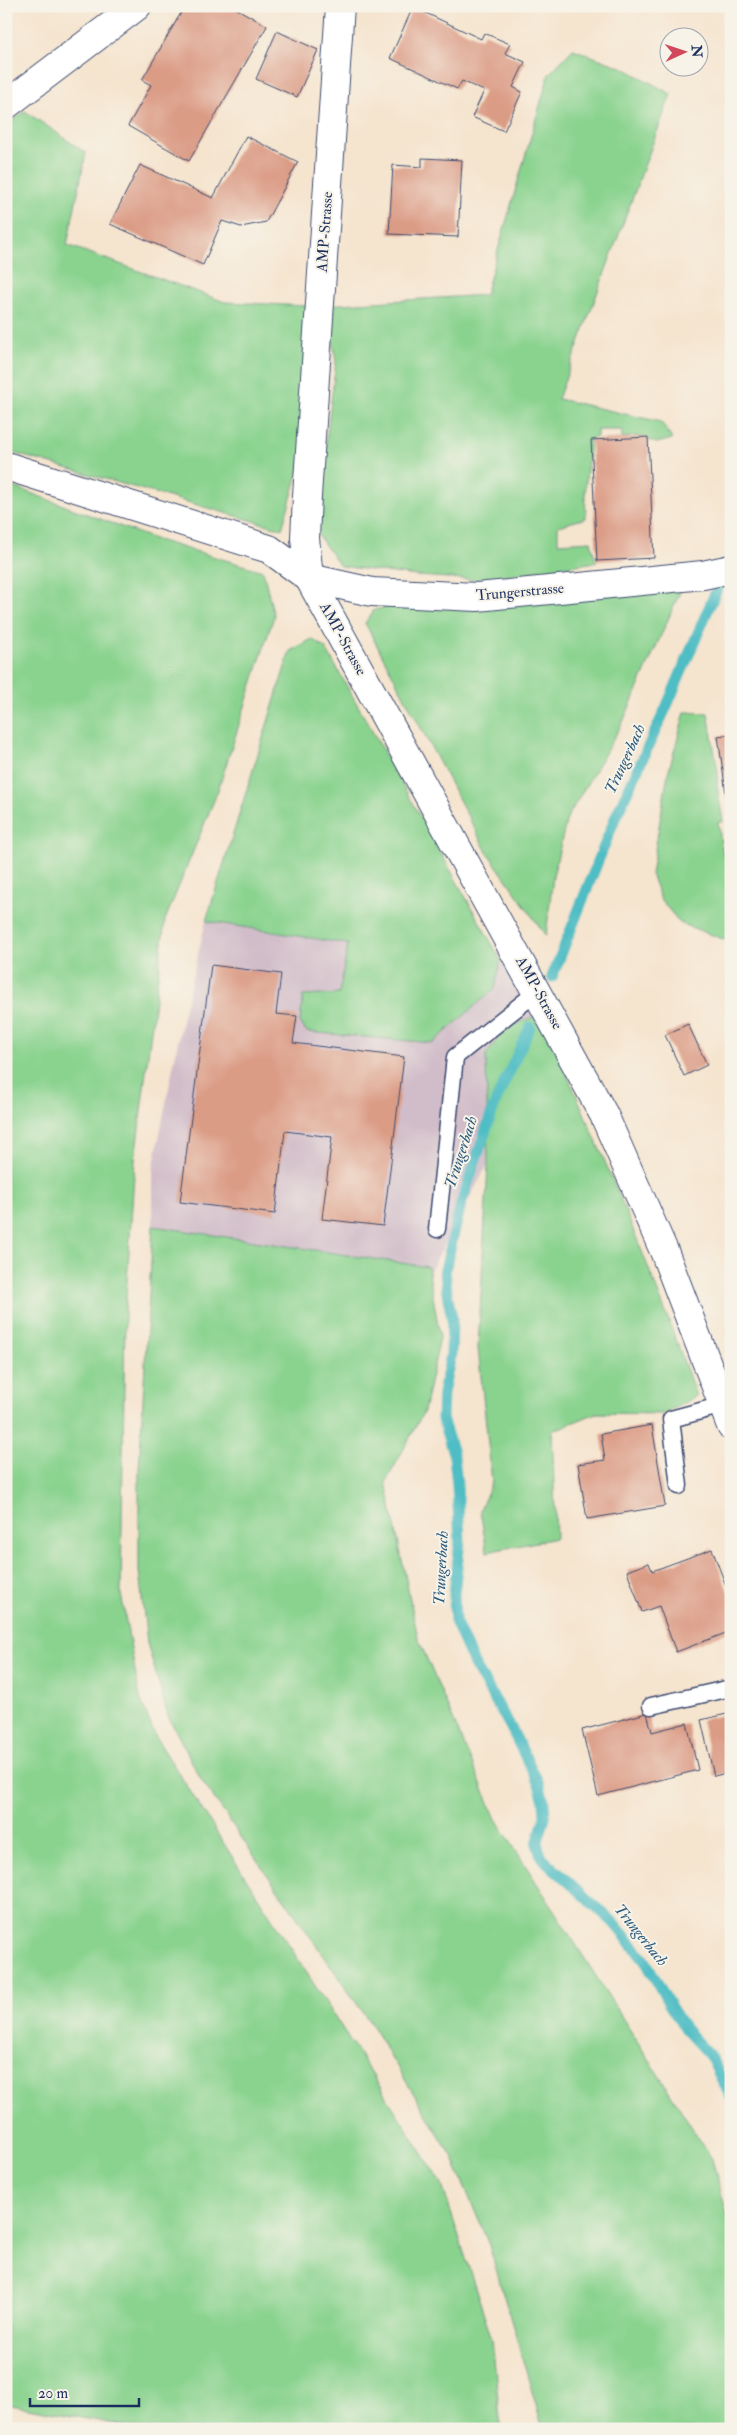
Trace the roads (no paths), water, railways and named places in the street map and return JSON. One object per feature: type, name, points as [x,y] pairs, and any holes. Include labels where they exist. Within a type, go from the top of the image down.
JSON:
[{"type":"street","points":[[6,105],[137,6]]},
{"type":"street","name":"AMP-Strasse","points":[[340,6],[307,496],[305,538],[309,578],[604,1115],[664,1251],[727,1416]]},
{"type":"street","name":"AMP-Strasse","points":[[6,466],[269,549],[309,578]]},
{"type":"street","name":"Trungerstrasse","points":[[309,578],[372,592],[477,597],[703,575],[731,569]]},
{"type":"lane","points":[[437,1229],[455,1057],[538,992]]},
{"type":"lane","points":[[679,1486],[671,1419],[727,1416]]},
{"type":"lane","points":[[651,1706],[731,1688]]},
{"type":"waterway","name":"Trungerbach","points":[[552,977],[616,816],[666,708],[731,556]]},
{"type":"waterway","name":"Trungerbach","points":[[530,1027],[495,1103],[461,1204],[445,1270],[452,1318],[451,1355],[443,1393],[442,1419],[454,1456],[460,1541],[454,1593],[455,1621],[474,1664],[510,1726],[539,1784],[544,1801],[545,1817],[537,1844],[542,1858],[614,1923],[645,1960],[685,2029],[710,2056],[731,2098]]}]
